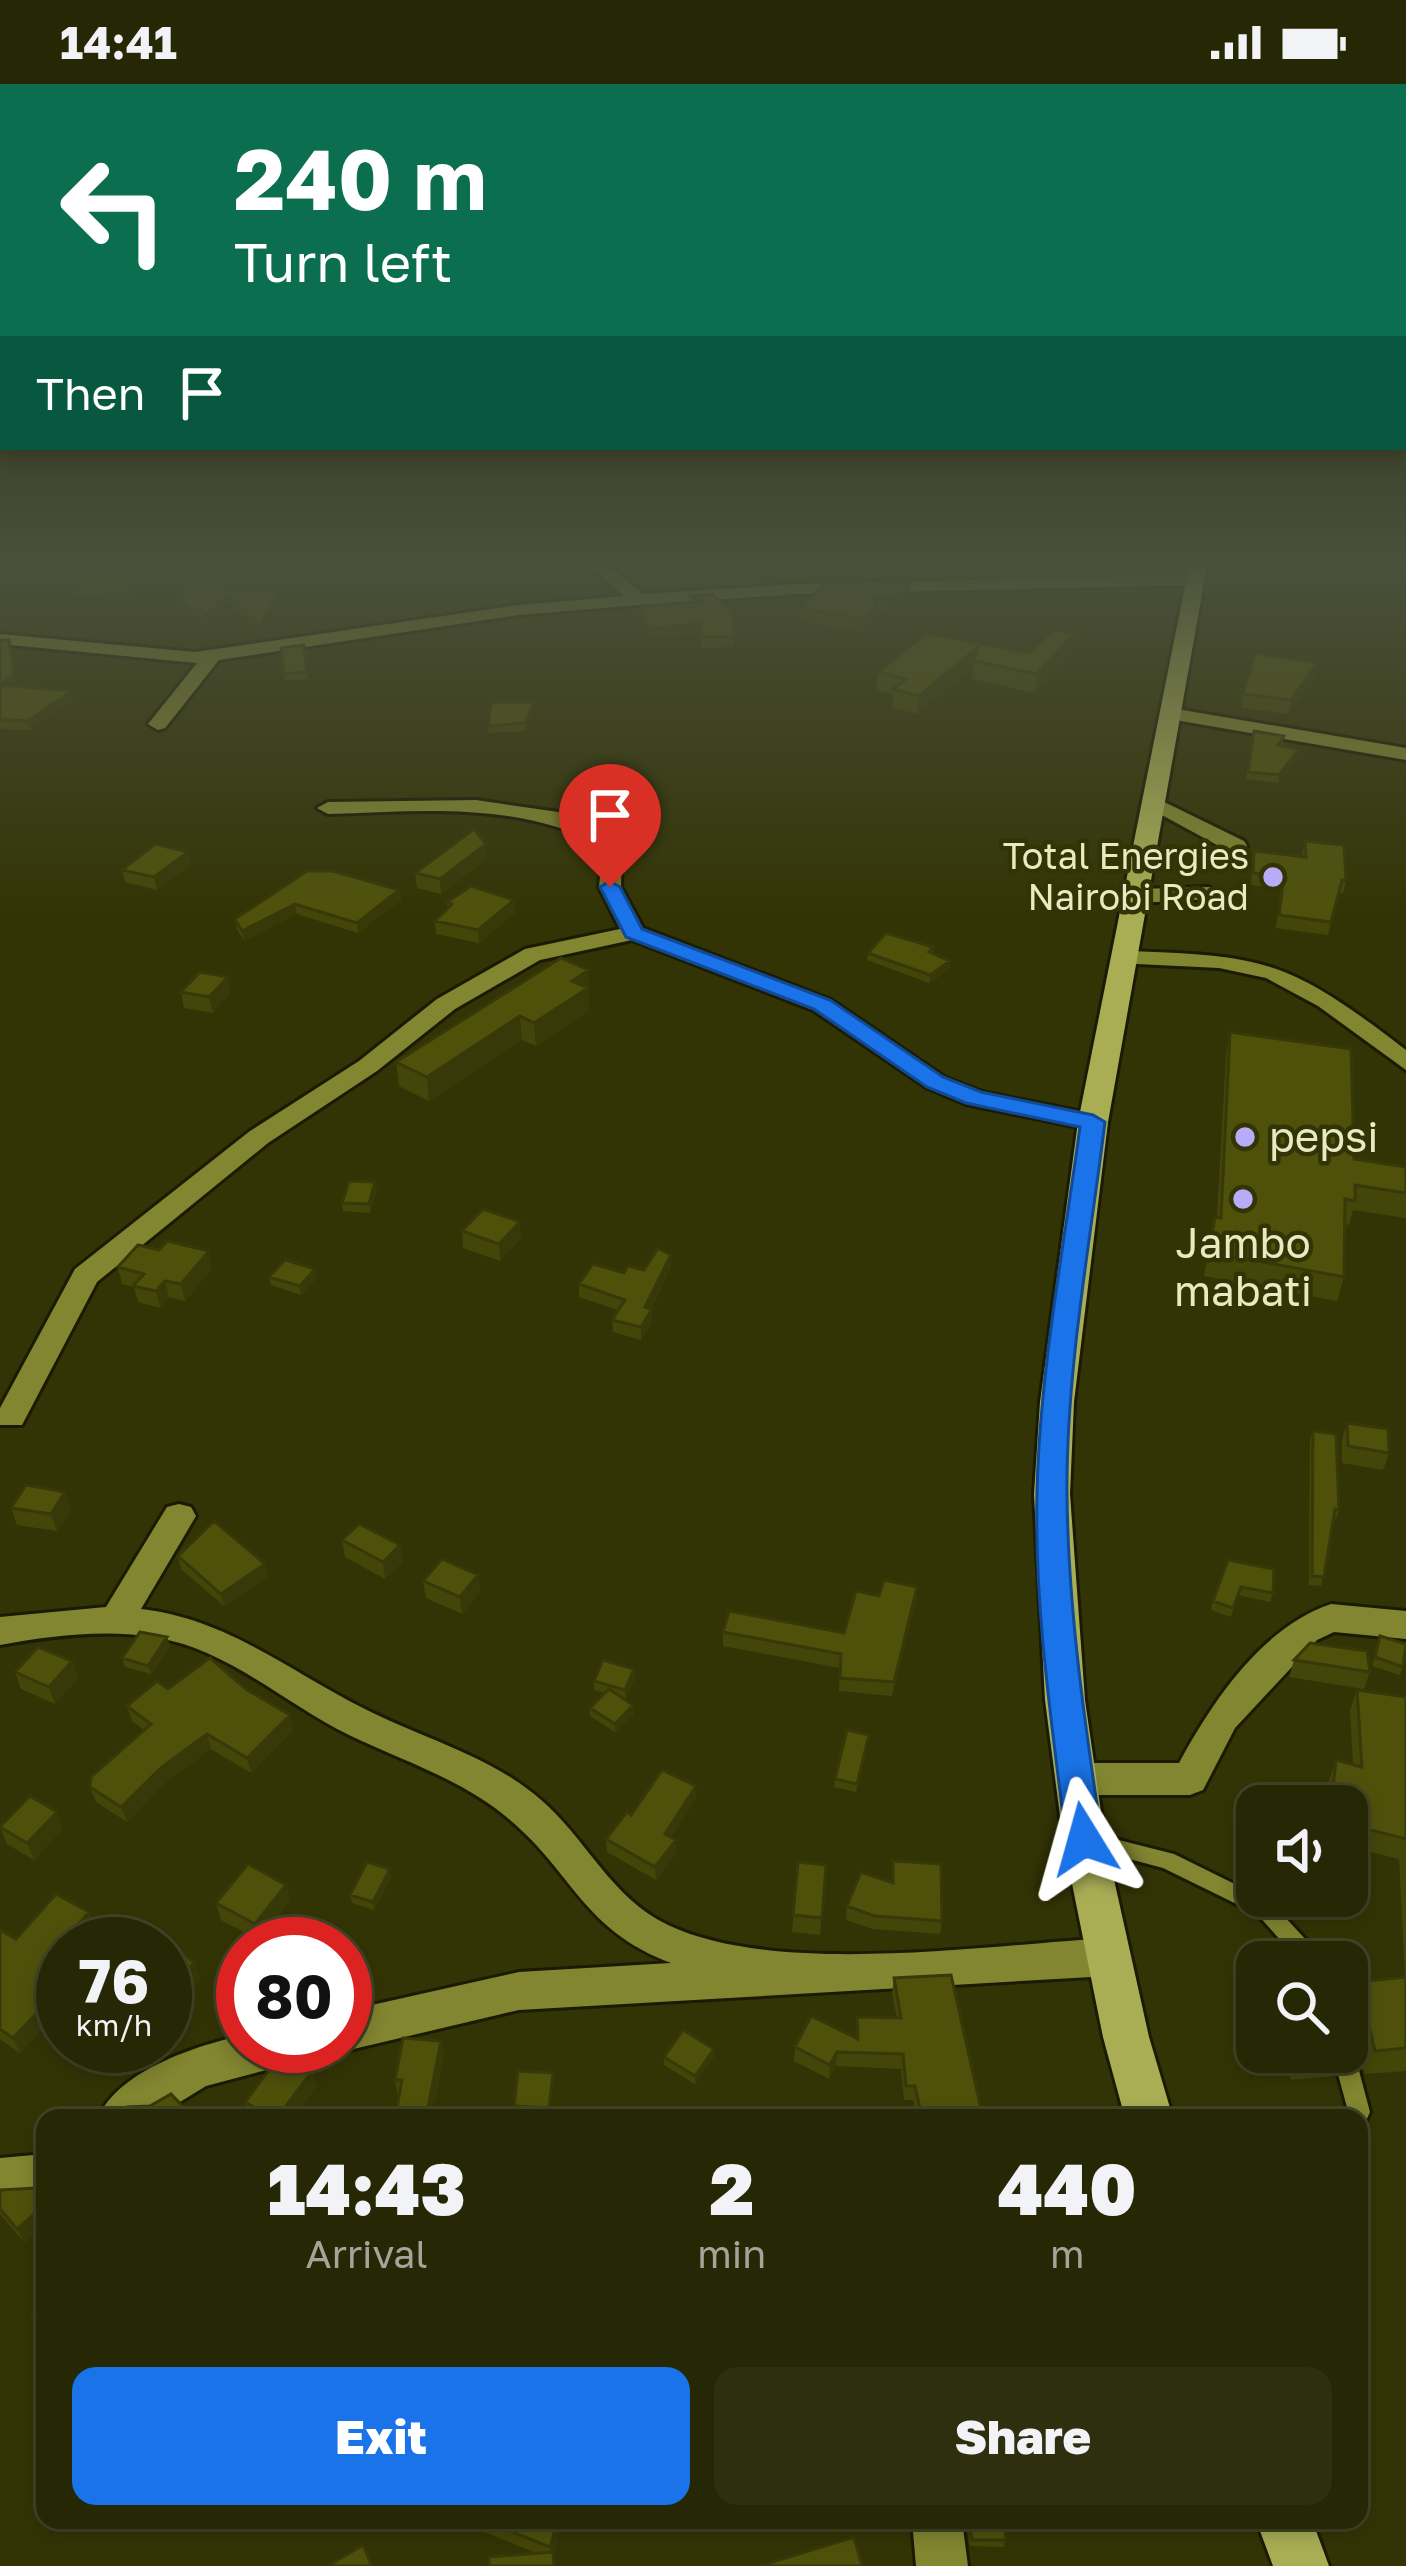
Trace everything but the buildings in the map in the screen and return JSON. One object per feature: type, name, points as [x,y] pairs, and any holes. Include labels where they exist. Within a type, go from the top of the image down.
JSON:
[{"type":"highway","points":[[1147,2109],[1084,1839],[1057,1598],[1052,1494],[1058,1402],[1093,1122],[1177,682]]},
{"type":"highway","points":[[1287,2529],[1301,2566]]},
{"type":"street","points":[[158,724],[192,682]]},
{"type":"street","points":[[1171,714],[1406,754]]},
{"type":"street","points":[[1154,803],[1236,846]]},
{"type":"street","points":[[328,808],[489,808],[594,830],[614,843],[610,887],[634,933]]},
{"type":"street","points":[[1136,896],[1210,894]]},
{"type":"street","points":[[11,1417],[85,1276],[259,1137],[368,1066],[446,1004],[533,954],[634,933],[822,1005],[935,1082],[975,1098],[1093,1122]]},
{"type":"street","points":[[1124,958],[1217,962],[1269,971],[1321,998],[1406,1062]]},
{"type":"street","points":[[118,1617],[178,1516]]},
{"type":"street","points":[[0,1631],[72,1618],[118,1617],[167,1627],[242,1654],[359,1724],[487,1780],[529,1812],[594,1887],[651,1938],[813,1976]]},
{"type":"street","points":[[1076,1779],[1190,1780],[1222,1718],[1305,1630],[1331,1618],[1406,1625]]},
{"type":"street","points":[[372,2025],[519,1990],[1109,1957]]},
{"type":"street","points":[[131,2109],[164,2082],[196,2065],[216,2061]]},
{"type":"street","points":[[0,2180],[36,2177]]},
{"type":"street","points":[[938,2529],[942,2566]]},
{"type":"lane","points":[[1084,1839],[1167,1860],[1264,1908],[1294,1941]]},
{"type":"lane","points":[[1349,2073],[1358,2109]]},
{"type":"place","name":"Total Energies Nairobi Road","points":[[1273,877]]},
{"type":"place","name":"pepsi","points":[[1245,1137]]},
{"type":"place","name":"Jambo mabati","points":[[1243,1199]]},
{"type":"route","points":[[610,887],[634,933],[822,1005],[935,1082],[975,1098],[1093,1122],[1058,1402],[1052,1494],[1065,1700],[1084,1839]]}]
